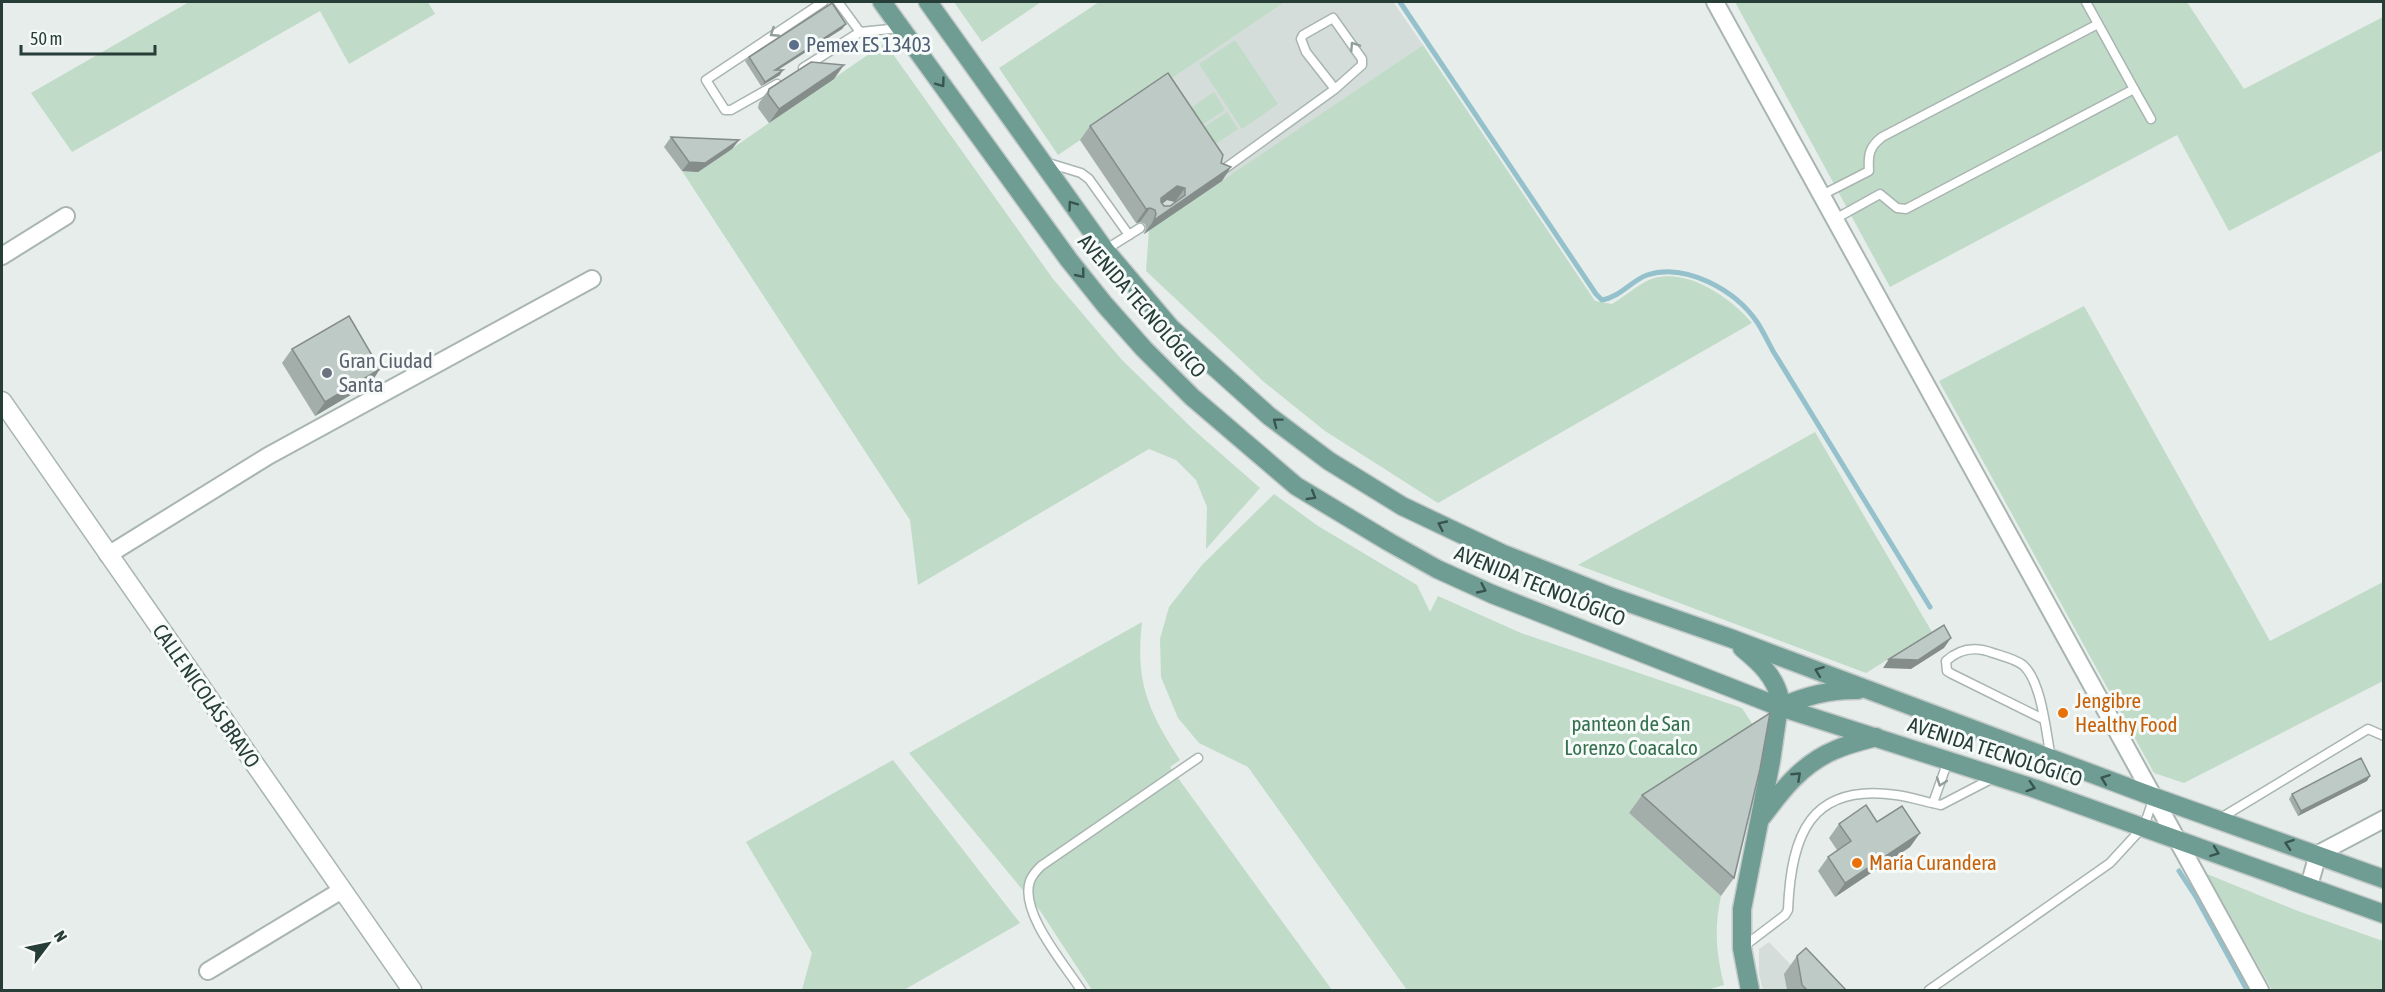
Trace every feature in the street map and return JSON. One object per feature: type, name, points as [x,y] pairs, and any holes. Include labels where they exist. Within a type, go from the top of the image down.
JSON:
[{"type":"main road","name":"AVENIDA TECNOLÓGICO","points":[[882,2],[1069,260],[1144,349],[1192,397],[1282,477],[1389,542],[1437,569],[1492,594],[1780,707],[1875,736],[2144,826],[2384,914]]},
{"type":"main road","name":"AVENIDA TECNOLÓGICO","points":[[928,2],[1105,250],[1171,328],[1269,417],[1329,461],[1393,501],[1501,553],[1612,597],[1730,638],[2154,797],[2381,875]]},
{"type":"main road","points":[[1730,638],[1766,669],[1778,690],[1780,707],[1742,909],[1742,948],[1750,990]]},
{"type":"main road","points":[[1780,707],[1810,695],[1831,691],[1874,692]]},
{"type":"main road","points":[[1759,821],[1787,785],[1812,762],[1837,749],[1875,736]]},
{"type":"street","points":[[1715,2],[2260,990]]},
{"type":"street","points":[[2,256],[66,216]]},
{"type":"street","points":[[108,555],[268,456],[592,279]]},
{"type":"street","name":"CALLE NICOLÁS BRAVO","points":[[2,401],[412,990]]},
{"type":"street","points":[[2309,886],[2318,854],[2384,819]]},
{"type":"street","points":[[208,971],[342,891]]},
{"type":"lane","points":[[784,79],[731,110],[725,110],[706,80],[824,2]]},
{"type":"lane","points":[[838,2],[860,32]]},
{"type":"lane","points":[[2086,2],[2151,119]]},
{"type":"lane","points":[[1217,174],[1335,90],[1362,65],[1363,62],[1337,20],[1333,18],[1303,34],[1301,39],[1306,52],[1335,90]]},
{"type":"lane","points":[[1822,195],[1869,171],[1872,145],[1882,137],[2098,24]]},
{"type":"lane","points":[[794,74],[860,32],[902,27]]},
{"type":"lane","points":[[1834,219],[1880,194],[1898,208],[1906,209],[2134,89]]},
{"type":"lane","points":[[1039,160],[1081,173],[1089,179],[1129,235]]},
{"type":"lane","points":[[1105,250],[1140,228]]},
{"type":"lane","points":[[2043,719],[1952,674],[1945,666],[1946,661],[1965,650],[1979,648],[2018,662],[2025,667],[2035,684],[2043,719],[2051,758]]},
{"type":"lane","points":[[2219,819],[2368,729],[2384,736]]},
{"type":"lane","points":[[1082,990],[1037,922],[1028,893],[1030,881],[1041,866],[1198,758]]},
{"type":"lane","points":[[1933,803],[1948,761]]},
{"type":"lane","points":[[1742,948],[1785,915],[1788,910],[1788,893],[1796,849],[1814,815],[1827,803],[1847,795],[1866,793],[1897,795],[1944,804],[1996,776]]},
{"type":"lane","points":[[1929,990],[2110,863],[2144,826],[2154,797]]},
{"type":"shaded area","points":[[1285,2],[1393,2],[1423,45],[1144,234],[1080,140]]},
{"type":"shaded area","points":[[1769,942],[1815,990],[1763,990],[1759,974],[1759,949]]},
{"type":"green space","points":[[189,2],[428,2],[435,14],[349,64],[320,11],[72,152],[31,93]]},
{"type":"green space","points":[[954,2],[1041,2],[982,42]]},
{"type":"green space","points":[[1099,2],[1285,2],[1058,155],[999,68]]},
{"type":"green space","points":[[1735,2],[2187,2],[2244,89],[2383,17],[2383,150],[2229,231],[2177,135],[1890,287]]},
{"type":"green space","points":[[1235,40],[1278,104],[1242,129],[1199,64]]},
{"type":"green space","points":[[885,43],[1053,279],[1122,360],[1195,431],[1260,488],[1206,549],[1207,507],[1196,480],[1176,460],[1149,449],[918,585],[910,520],[682,171],[698,172]]},
{"type":"green space","points":[[1423,45],[1595,301],[1612,304],[1647,281],[1661,277],[1676,277],[1690,280],[1719,294],[1752,323],[1438,503],[1325,431],[1264,382],[1146,271],[1149,230]]},
{"type":"green space","points":[[1214,92],[1225,110],[1193,131],[1182,114]]},
{"type":"green space","points":[[1227,112],[1238,129],[1206,150],[1195,133]]},
{"type":"green space","points":[[2084,306],[2270,641],[2383,582],[2383,681],[2184,783],[2154,773],[1939,381]]},
{"type":"green space","points":[[1815,432],[1932,632],[1866,673],[1578,565]]},
{"type":"green space","name":"panteon de San Lorenzo Coacalco","points":[[1274,494],[1318,526],[1417,585],[1430,612],[1438,596],[1521,633],[1742,708],[1757,731],[1629,813],[1721,896],[1717,919],[1717,941],[1724,985],[1707,990],[1407,990],[1248,767],[1199,743],[1178,718],[1161,677],[1160,639],[1169,607],[1202,565]]},
{"type":"green space","points":[[1142,622],[1140,662],[1146,695],[1152,711],[1180,760],[1170,767],[1332,990],[1092,990],[1041,912],[909,753]]},
{"type":"green space","points":[[893,760],[1020,923],[904,990],[802,990],[812,953],[746,842]]},
{"type":"green space","points":[[2207,874],[2298,911],[2383,941],[2383,990],[2272,990]]},
{"type":"building","name":"Pemex ES 13403","points":[[832,3],[846,24],[775,70],[783,70],[765,82],[749,57]]},
{"type":"building","points":[[811,62],[844,65],[779,109],[768,94],[769,89]]},
{"type":"building","points":[[1168,73],[1223,155],[1221,163],[1231,167],[1154,220],[1155,210],[1146,209],[1090,126]],"holes":[[[1177,186],[1185,188],[1185,195],[1170,206],[1164,206],[1161,202],[1161,198]]]},
{"type":"building","points":[[671,137],[739,140],[705,163],[689,162]]},
{"type":"building","name":"Gran Ciudad Santa","points":[[349,316],[380,369],[325,402],[292,349]]},
{"type":"building","points":[[1944,625],[1951,638],[1918,660],[1889,659]]},
{"type":"building","points":[[1770,713],[1760,769],[1734,878],[1642,795]]},
{"type":"building","points":[[2361,758],[2370,776],[2301,811],[2292,794]]},
{"type":"building","name":"María Curandera","points":[[1866,805],[1877,822],[1902,806],[1920,833],[1845,883],[1828,857],[1851,841],[1839,824]]},
{"type":"building","points":[[1806,948],[1846,990],[1807,990],[1802,985],[1797,956]]},
{"type":"waterway","points":[[1400,2],[1602,300],[1614,296],[1647,275],[1678,272],[1709,282],[1723,290],[1748,311],[1759,325],[1930,607]]},
{"type":"waterway","points":[[2179,871],[2196,897],[2247,990]]},
{"type":"place","name":"Pemex ES 13403","points":[[794,45]]},
{"type":"place","name":"Gran Ciudad Santa","points":[[327,373]]},
{"type":"place","name":"Jengibre Healthy Food","points":[[2063,713]]},
{"type":"place","name":"María Curandera","points":[[1857,863]]}]
